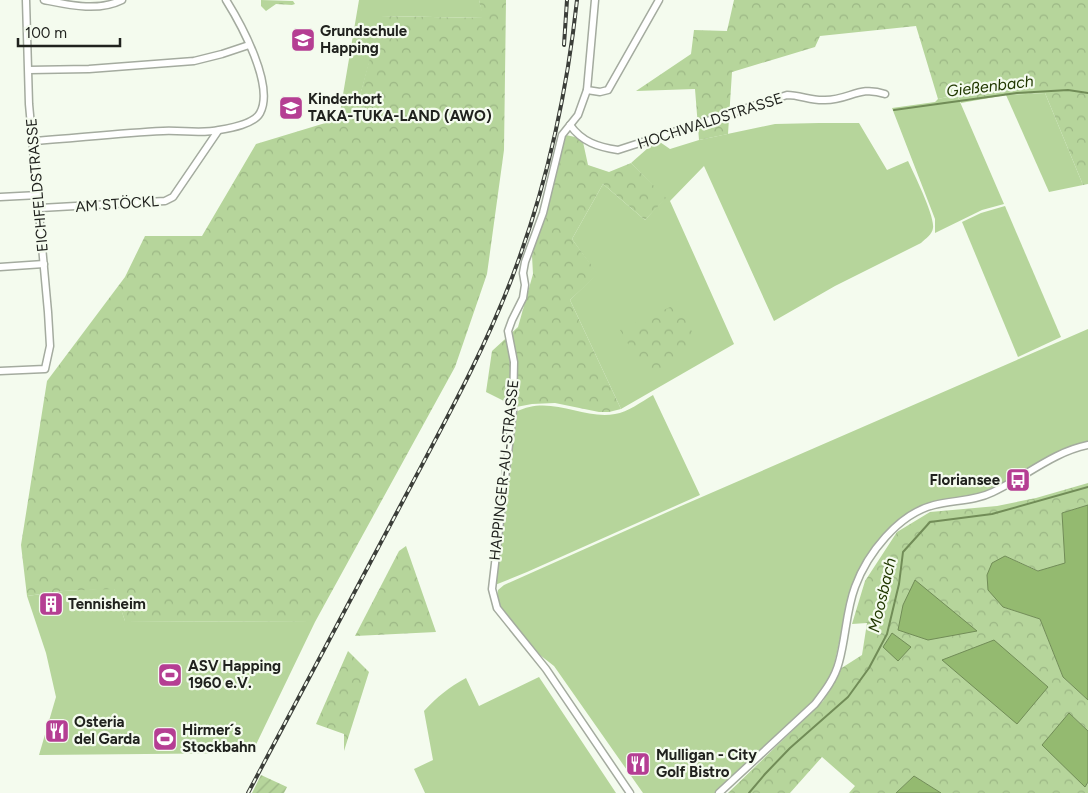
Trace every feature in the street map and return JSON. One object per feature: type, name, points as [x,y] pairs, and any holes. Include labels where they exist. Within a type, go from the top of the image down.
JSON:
[{"type":"street","name":"EICHFELDSTRASSE","points":[[0,371],[45,369],[50,346],[39,195],[29,104],[26,0]]},
{"type":"street","points":[[44,0],[95,6],[113,4],[122,0]]},
{"type":"street","points":[[34,141],[164,131],[218,130],[251,121],[259,115],[264,104],[263,80],[249,45],[226,0]]},
{"type":"street","name":"HAPPINGER-AU-STRASSE","points":[[595,0],[587,90],[578,115],[562,135],[543,213],[525,262],[525,285],[522,298],[508,331],[514,362],[513,411],[492,589],[494,601],[502,614],[546,669],[630,793]]},
{"type":"street","points":[[587,90],[600,92],[608,90],[659,0]]},
{"type":"street","points":[[28,70],[89,69],[194,61],[249,45]]},
{"type":"street","name":"HOCHWALDSTRASSE","points":[[570,125],[578,136],[603,148],[618,150],[780,97],[798,96],[822,101],[841,98],[863,90],[874,90],[885,94]]},
{"type":"street","name":"AM STÖCKL","points":[[40,208],[165,201],[173,197],[218,130]]},
{"type":"street","points":[[0,197],[39,195]]},
{"type":"street","points":[[0,267],[44,264]]},
{"type":"street","points":[[719,793],[815,704],[824,693],[839,661],[850,605],[858,579],[876,550],[900,524],[911,515],[931,506],[972,499],[992,493],[1059,455],[1088,445]]},
{"type":"green space","points":[[261,0],[293,1],[295,4],[276,4],[266,11],[261,6]]},
{"type":"green space","points":[[359,0],[479,0],[484,18],[382,16],[355,114],[339,118]]},
{"type":"green space","points":[[479,0],[506,0],[504,150],[487,274],[455,367],[315,622],[125,621],[114,589],[63,591],[27,596],[21,545],[47,381],[125,277],[145,236],[202,236],[256,144],[355,114],[381,16],[483,18]]},
{"type":"green space","points":[[734,0],[1088,0],[1088,184],[1083,185],[1045,93],[1006,95],[961,103],[957,95],[938,99],[916,26],[820,36],[815,47],[732,72],[728,134],[699,140],[695,89],[636,91],[691,54],[694,30],[727,31]]},
{"type":"green space","points":[[1045,93],[1083,185],[1049,192],[1006,95]]},
{"type":"green space","points":[[957,95],[1004,204],[982,210],[935,233],[935,219],[892,108],[935,102],[938,99]]},
{"type":"green space","points":[[859,123],[887,170],[908,161],[931,214],[933,228],[929,236],[921,243],[835,286],[774,321],[704,166],[670,201],[734,344],[621,409],[570,300],[597,274],[572,239],[603,184],[645,220],[665,198],[631,163],[657,140],[670,149],[699,140],[775,124]]},
{"type":"green space","points":[[566,135],[575,137],[583,142],[588,165],[609,172],[631,163],[666,198],[645,220],[603,184],[572,239],[598,274],[570,300],[621,409],[609,412],[599,412],[555,403],[516,407],[486,392],[492,351],[518,327],[533,274],[532,256],[563,137]]},
{"type":"green space","points":[[1005,206],[1061,337],[1018,357],[962,222],[981,213]]},
{"type":"green space","points":[[679,303],[698,345],[653,373],[649,372],[631,349],[620,330]]},
{"type":"green space","points":[[1088,329],[1088,443],[991,491],[910,513],[862,566],[845,616],[833,670],[824,687],[813,702],[794,721],[715,793],[643,793],[554,666],[536,652],[503,611],[497,599],[498,590],[504,585]]},
{"type":"green space","points":[[653,395],[700,495],[495,585],[516,412],[529,407],[554,406],[591,414],[615,414],[630,409]]},
{"type":"green space","points":[[1088,483],[1088,505],[1062,513],[1066,563],[1039,571],[1005,556],[1003,607],[1040,619],[1063,677],[1088,700],[1088,731],[1069,713],[1085,786],[1088,782],[1088,793],[941,793],[914,776],[896,793],[849,793],[855,786],[822,757],[790,793],[728,793],[823,701],[840,669],[862,655],[867,623],[852,624],[865,581],[897,532],[930,512],[997,506],[1036,498]]},
{"type":"green space","points":[[406,546],[436,632],[355,636],[399,551]]},
{"type":"green space","name":"ASV Happing 1960 e.V.","points":[[114,588],[125,621],[315,622],[252,753],[39,755],[56,697],[46,653],[27,596],[63,591]]},
{"type":"green space","points":[[348,651],[369,672],[344,751],[344,734],[316,724]]},
{"type":"green space","points":[[539,677],[616,793],[425,793],[414,769],[433,760],[424,711],[449,689],[466,678],[479,706]]},
{"type":"green space","points":[[261,775],[287,787],[284,793],[252,793]]},
{"type":"shaded area","points":[[1088,505],[1088,700],[1063,677],[1040,619],[1003,607],[988,590],[987,575],[992,563],[1005,556],[1038,571],[1065,563],[1062,513]]},
{"type":"shaded area","points":[[915,580],[977,631],[928,640],[898,630],[903,605]]},
{"type":"shaded area","points":[[892,633],[911,647],[898,661],[883,647]]},
{"type":"shaded area","points":[[994,640],[1048,687],[1017,724],[942,660]]},
{"type":"shaded area","points":[[1069,713],[1088,731],[1088,782],[1085,787],[1042,745]]},
{"type":"shaded area","points":[[914,776],[941,793],[896,793]]},
{"type":"waterway","name":"Gießenbach","points":[[894,110],[1017,93],[1068,90],[1088,93]]},
{"type":"waterway","name":"Moosbach","points":[[749,793],[790,748],[848,697],[869,668],[887,634],[899,584],[903,552],[930,522],[992,514],[1088,487]]},
{"type":"railway","points":[[564,45],[567,0]]},
{"type":"railway","points":[[248,793],[448,415],[502,304],[536,208],[554,139],[573,35],[577,0]]},
{"type":"place","name":"Grundschule Happing","points":[[303,40]]},
{"type":"place","name":"Kinderhort TAKA-TUKA-LAND (AWO)","points":[[291,108]]},
{"type":"place","name":"Floriansee","points":[[1018,480]]},
{"type":"place","name":"Tennisheim","points":[[51,604]]},
{"type":"place","name":"ASV Happing 1960 e.V.","points":[[170,675]]},
{"type":"place","name":"Osteria del Garda","points":[[57,731]]},
{"type":"place","name":"Hirmer´s Stockbahn","points":[[165,739]]},
{"type":"place","name":"Mulligan - City Golf Bistro","points":[[638,764]]}]
